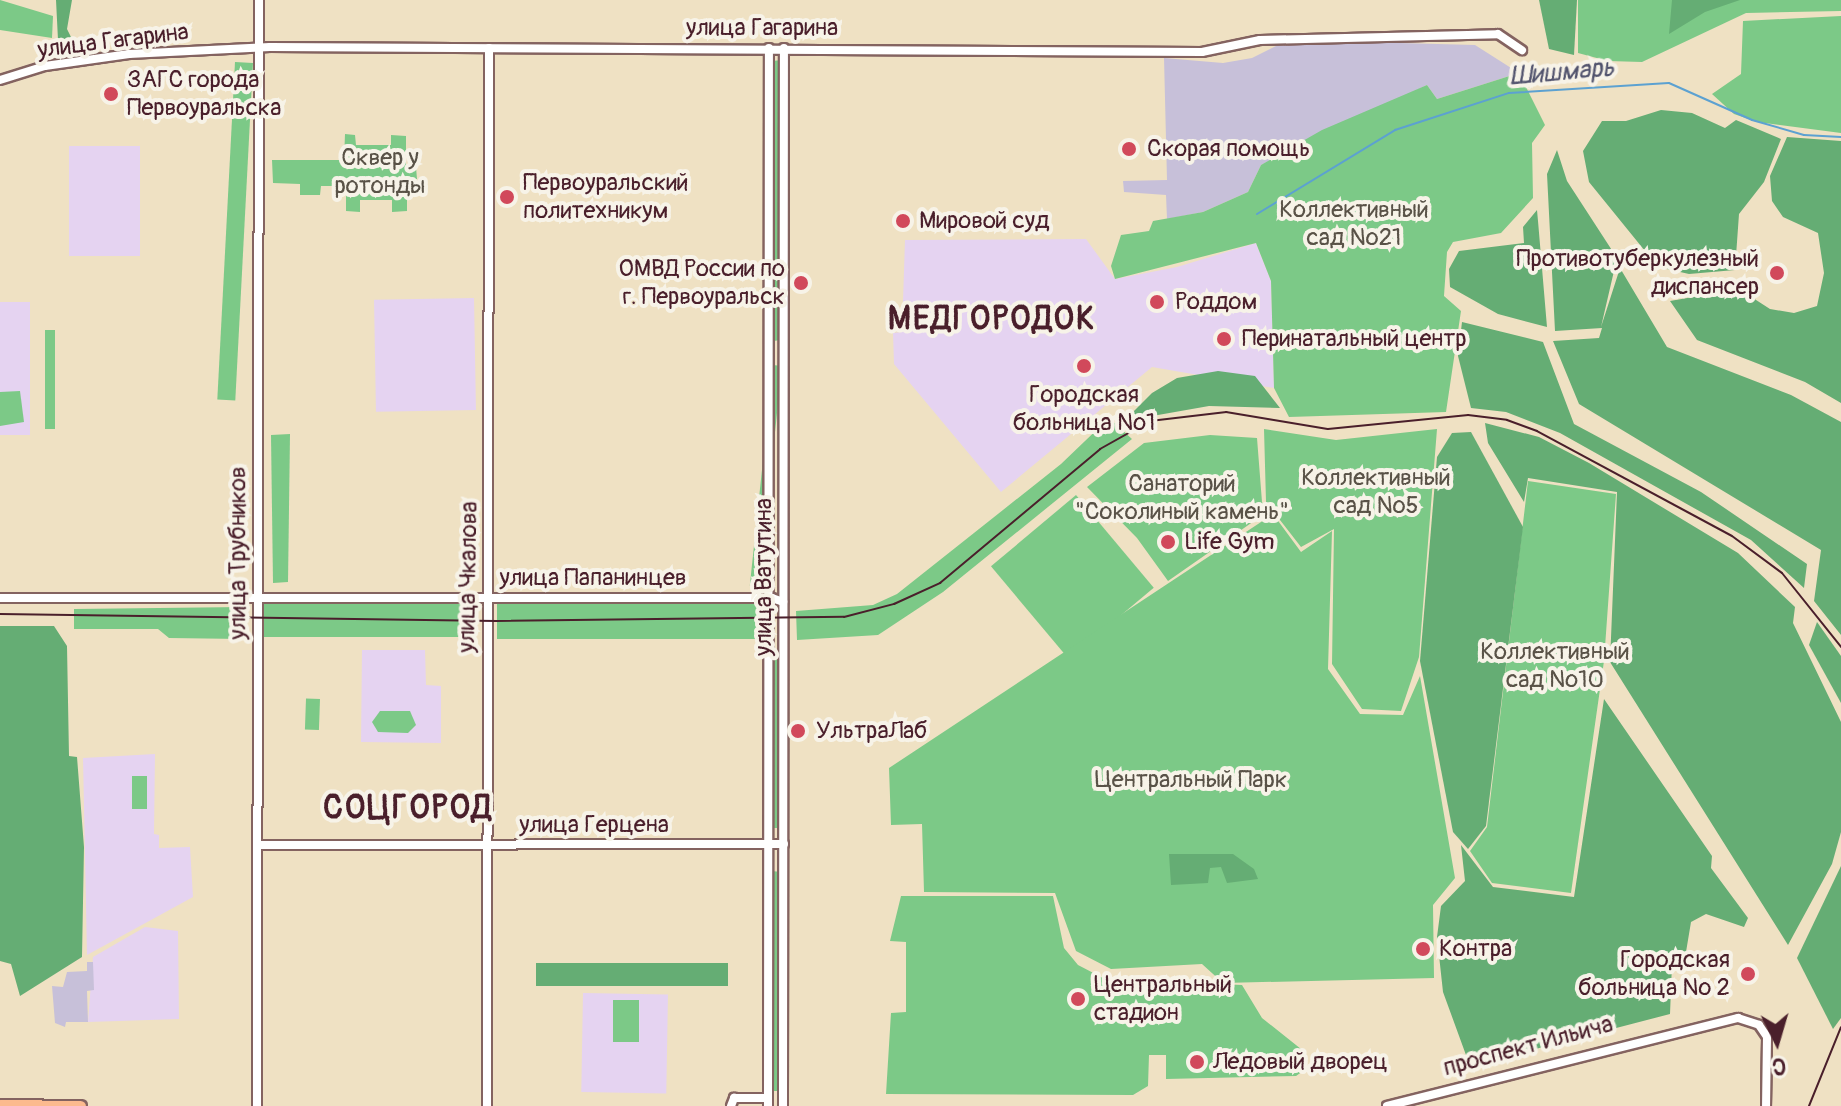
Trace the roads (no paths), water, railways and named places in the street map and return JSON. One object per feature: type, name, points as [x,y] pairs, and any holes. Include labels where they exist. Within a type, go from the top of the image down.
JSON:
[{"type":"main road","points":[[0,1105],[80,1106]]},
{"type":"street","name":"улица Трубников","points":[[257,1106],[260,845],[259,0]]},
{"type":"street","name":"улица Гагарина","points":[[0,80],[45,66],[129,54],[259,48],[1202,52],[1260,40],[1498,34],[1522,50]]},
{"type":"street","name":"улица Чкалова","points":[[487,1106],[489,48]]},
{"type":"street","name":"улица Ватутина","points":[[768,1102],[769,48]]},
{"type":"street","name":"улица Ватутина","points":[[780,1106],[784,844],[784,48]]},
{"type":"street","name":"улица Папанинцев","points":[[0,598],[768,598],[783,602]]},
{"type":"street","name":"улица Герцена","points":[[260,845],[784,844]]},
{"type":"street","name":"проспект Ильича","points":[[1387,1106],[1730,1018],[1755,1022],[1767,1037],[1766,1106]]},
{"type":"street","points":[[731,1106],[734,1098],[780,1106]]},
{"type":"waterway","name":"Шишмарь","points":[[1257,214],[1395,130],[1509,93],[1669,83],[1752,120],[1804,135],[1841,137]]},
{"type":"railway","points":[[0,614],[496,621],[844,617],[894,604],[940,583],[1100,449],[1150,421],[1226,412],[1328,429],[1468,415],[1507,420],[1537,431],[1732,536],[1782,573],[1841,647]]},
{"type":"railway","points":[[1809,1106],[1841,1027]]},
{"type":"place","name":"ЗАГС города Первоуральска","points":[[111,94]]},
{"type":"place","name":"Скорая помощь","points":[[1129,149]]},
{"type":"place","name":"Первоуральский политехникум","points":[[507,197]]},
{"type":"place","name":"Мировой суд","points":[[903,221]]},
{"type":"place","name":"Противотуберкулезный диспансер","points":[[1777,273]]},
{"type":"place","name":"ОМВД России по г. Первоуральск","points":[[801,283]]},
{"type":"place","name":"Роддом","points":[[1157,302]]},
{"type":"place","name":"Перинатальный центр","points":[[1224,339]]},
{"type":"place","name":"Городская больница №1","points":[[1084,366]]},
{"type":"place","name":"Life Gym","points":[[1168,542]]},
{"type":"place","name":"УльтраЛаб","points":[[798,731]]},
{"type":"place","name":"Контра","points":[[1423,949]]},
{"type":"place","name":"Городская больница № 2","points":[[1748,974]]},
{"type":"place","name":"Центральный стадион","points":[[1078,999]]},
{"type":"place","name":"Ледовый дворец","points":[[1197,1062]]},
{"type":"district","name":"МЕДГОРОДОК","points":[[992,319]]},
{"type":"district","name":"СОЦГОРОД","points":[[408,808]]},
{"type":"park label","name":"Сквер у ротонды","points":[[380,172]]},
{"type":"park label","name":"Коллективный сад №21","points":[[1354,224]]},
{"type":"park label","name":"Коллективный сад №5","points":[[1376,492]]},
{"type":"park label","name":"Санаторий \"Соколиный камень\"","points":[[1182,498]]},
{"type":"park label","name":"Коллективный сад №10","points":[[1555,666]]},
{"type":"park label","name":"Центральный Парк","points":[[1191,780]]}]
